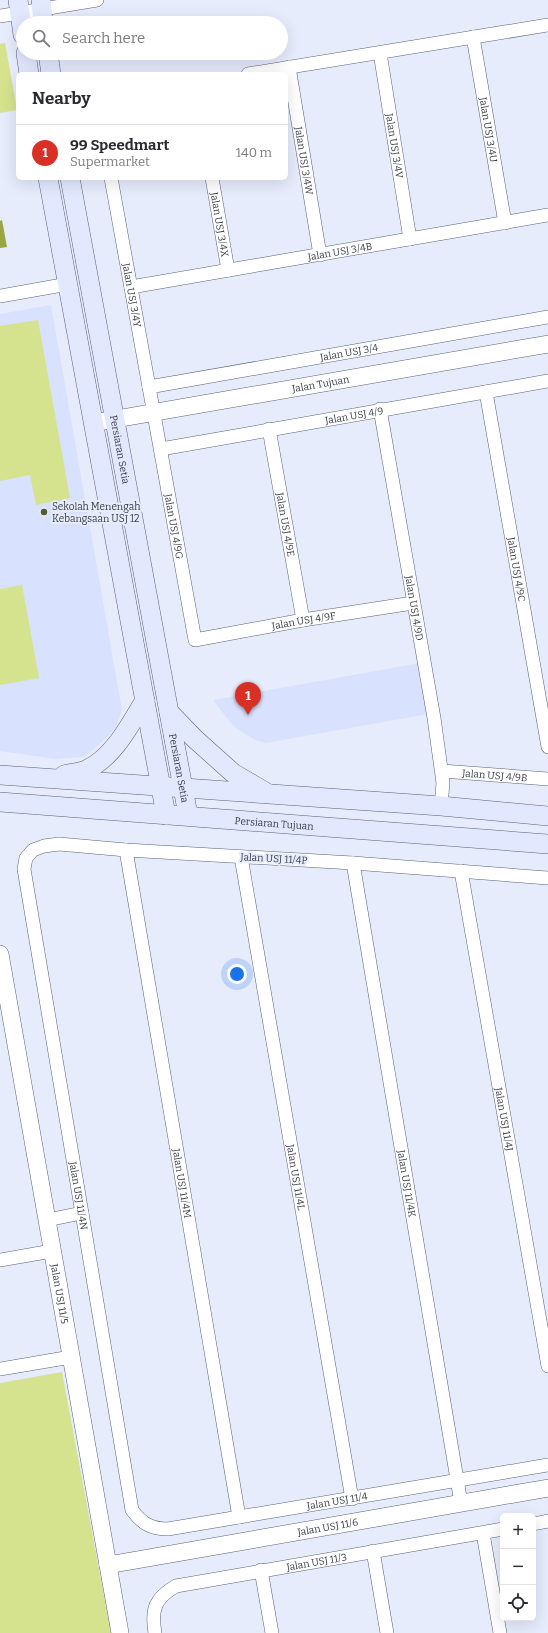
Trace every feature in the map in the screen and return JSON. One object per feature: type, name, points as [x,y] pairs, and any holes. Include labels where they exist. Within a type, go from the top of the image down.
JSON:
[{"type":"main road","points":[[19,6],[20,16]]},
{"type":"main road","points":[[27,60],[30,72]]},
{"type":"main road","points":[[49,60],[51,72]]},
{"type":"main road","points":[[48,180],[166,815]]},
{"type":"main road","name":"Persiaran Setia","points":[[70,180],[188,815]]},
{"type":"main road","points":[[68,284],[82,278],[87,270]]},
{"type":"main road","points":[[46,778],[85,770],[104,758],[126,732],[145,700]]},
{"type":"main road","points":[[169,712],[195,739],[233,773],[271,795]]},
{"type":"main road","points":[[0,775],[441,806],[548,816]]},
{"type":"main road","name":"Persiaran Tujuan","points":[[0,802],[166,815],[188,815],[548,844]]},
{"type":"street","points":[[0,16],[19,6],[42,11],[97,0]]},
{"type":"street","points":[[262,72],[548,25]]},
{"type":"street","name":"Jalan USJ 3/4U","points":[[473,37],[504,223]]},
{"type":"street","name":"Jalan USJ 3/4V","points":[[380,53],[410,239]]},
{"type":"street","name":"Jalan USJ 3/4W","points":[[289,68],[320,254]]},
{"type":"street","name":"Jalan USJ 3/4Y","points":[[111,180],[154,412]]},
{"type":"street","name":"Jalan USJ 3/4X","points":[[212,180],[228,270]]},
{"type":"street","name":"Jalan USJ 3/4B","points":[[131,287],[548,215]]},
{"type":"street","points":[[0,296],[68,284]]},
{"type":"street","name":"Jalan USJ 3/4","points":[[149,387],[548,317]]},
{"type":"street","name":"Jalan Tujuan","points":[[94,423],[548,344]]},
{"type":"street","name":"Jalan USJ 4/9","points":[[160,449],[380,409],[548,381]]},
{"type":"street","name":"Jalan USJ 4/9C","points":[[486,392],[548,747]]},
{"type":"street","name":"Jalan USJ 4/9D","points":[[380,409],[442,772],[443,794],[441,806]]},
{"type":"street","name":"Jalan USJ 4/9G","points":[[154,412],[195,640]]},
{"type":"street","name":"Jalan USJ 4/9E","points":[[269,430],[303,620]]},
{"type":"street","name":"Jalan USJ 4/9F","points":[[195,640],[303,620],[413,603]]},
{"type":"street","name":"Jalan USJ 4/9B","points":[[442,772],[548,779]]},
{"type":"street","name":"Jalan USJ 11/4P","points":[[25,880],[24,869],[26,858],[33,850],[44,846],[59,844],[126,850],[352,863],[548,878]]},
{"type":"street","name":"Jalan USJ 11/4M","points":[[126,850],[239,1517]]},
{"type":"street","name":"Jalan USJ 11/4L","points":[[241,856],[352,1499]]},
{"type":"street","name":"Jalan USJ 11/4K","points":[[352,863],[461,1504]]},
{"type":"street","name":"Jalan USJ 11/4J","points":[[461,871],[548,1366]]},
{"type":"street","name":"Jalan USJ 11/4N","points":[[25,880],[132,1510]]},
{"type":"street","name":"Jalan USJ 11/5","points":[[0,954],[120,1633]]},
{"type":"street","points":[[47,1220],[82,1213]]},
{"type":"street","points":[[0,1260],[52,1251]]},
{"type":"street","points":[[0,1369],[71,1356]]},
{"type":"street","name":"Jalan USJ 11/4","points":[[132,1510],[139,1520],[156,1529],[168,1529],[548,1465]]},
{"type":"street","name":"Jalan USJ 11/6","points":[[108,1565],[548,1488]]},
{"type":"street","points":[[536,1524],[548,1522]]},
{"type":"street","name":"Jalan USJ 11/3","points":[[154,1627],[153,1610],[158,1600],[166,1592],[176,1586],[500,1530]]},
{"type":"street","points":[[483,1533],[500,1633]]},
{"type":"street","points":[[373,1551],[387,1633]]},
{"type":"street","points":[[261,1570],[272,1633]]},
{"type":"shaded area","points":[[5,43],[16,110],[0,113],[0,44]]},
{"type":"shaded area","points":[[2,220],[7,247],[0,248],[0,221]]},
{"type":"shaded area","name":"Sekolah Menengah Kebangsaan USJ 12","points":[[51,305],[122,710],[116,727],[103,741],[84,757],[55,759],[0,751],[0,314]]},
{"type":"shaded area","points":[[38,320],[70,498],[36,505],[30,475],[0,481],[0,326]]},
{"type":"shaded area","points":[[22,585],[39,678],[0,685],[0,589]]},
{"type":"shaded area","points":[[420,663],[428,714],[266,743],[255,740],[234,727],[213,700]]},
{"type":"shaded area","points":[[62,1372],[111,1633],[0,1633],[0,1383]]},
{"type":"place","name":"Sekolah Menengah Kebangsaan USJ 12","points":[[44,512]]},
{"type":"place","name":"99 Speedmart","points":[[248,715]]}]
